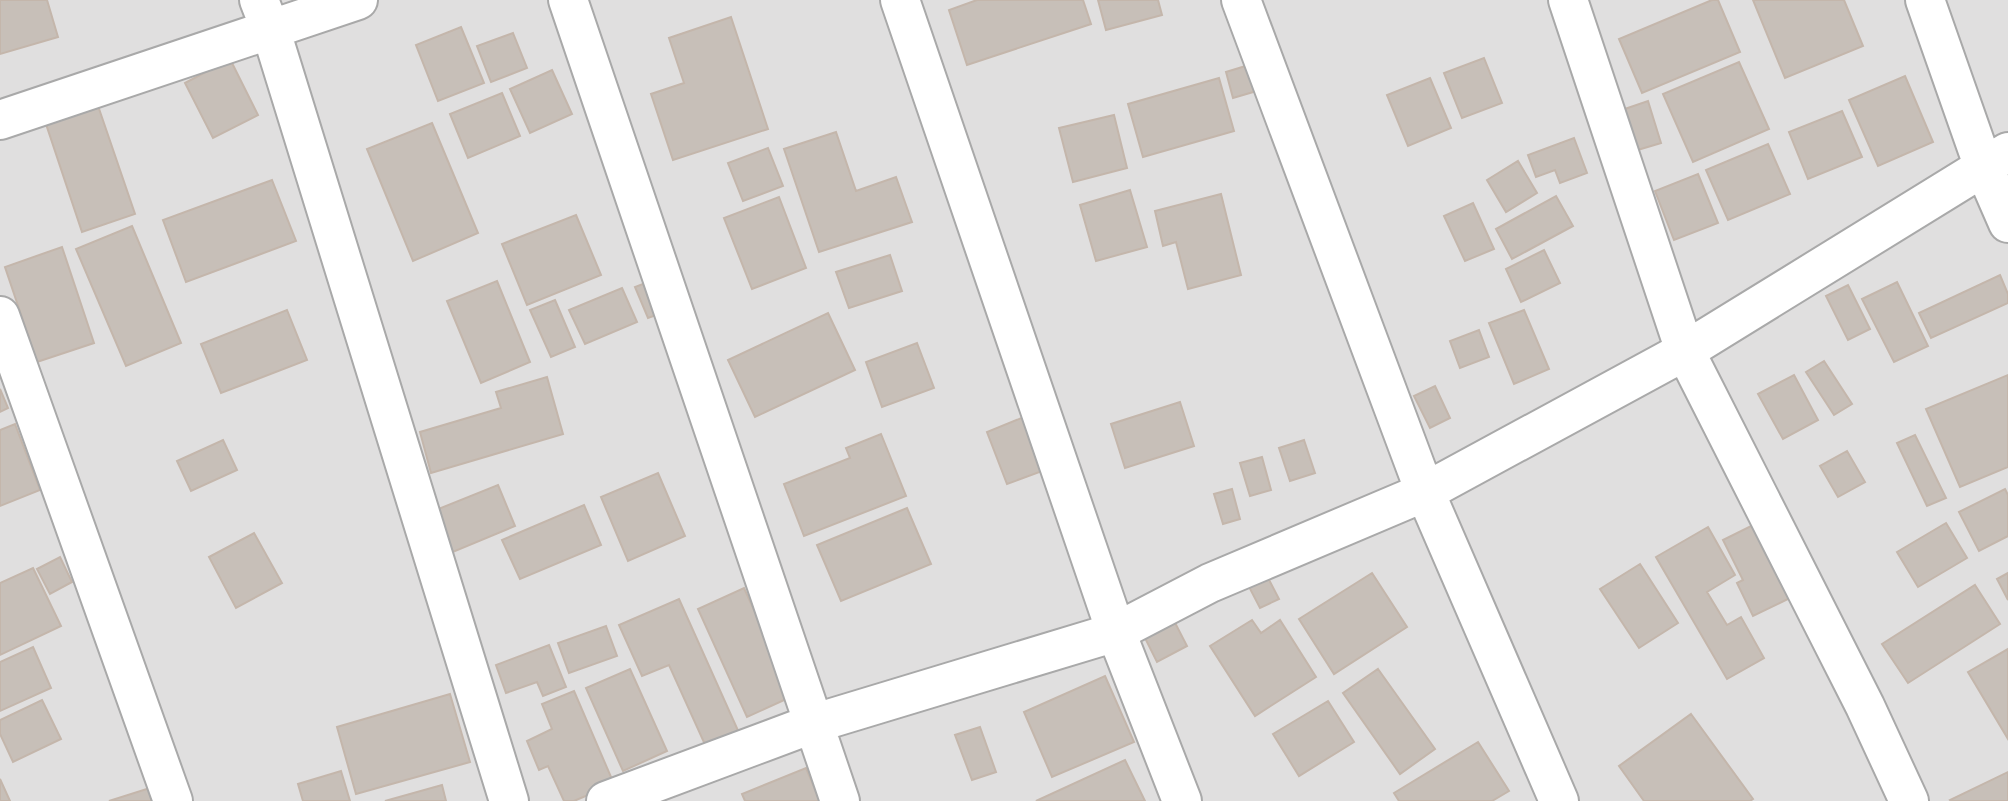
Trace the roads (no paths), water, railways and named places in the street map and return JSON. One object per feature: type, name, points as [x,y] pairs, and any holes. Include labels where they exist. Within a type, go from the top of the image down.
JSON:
[{"type":"street","points":[[0,120],[265,15],[358,0]]},
{"type":"street","points":[[568,0],[812,724],[841,801]]},
{"type":"street","points":[[900,0],[1116,632],[1182,801]]},
{"type":"street","points":[[1241,0],[1425,492],[1559,801]]},
{"type":"street","points":[[1568,0],[1685,351],[1866,706],[1909,801]]},
{"type":"street","points":[[1925,0],[1996,160],[2008,223]]},
{"type":"street","points":[[265,15],[509,801]]},
{"type":"street","points":[[606,801],[812,724],[1116,632],[1210,583],[1425,492],[1685,351],[1996,160]]},
{"type":"street","points":[[0,316],[173,801]]}]
